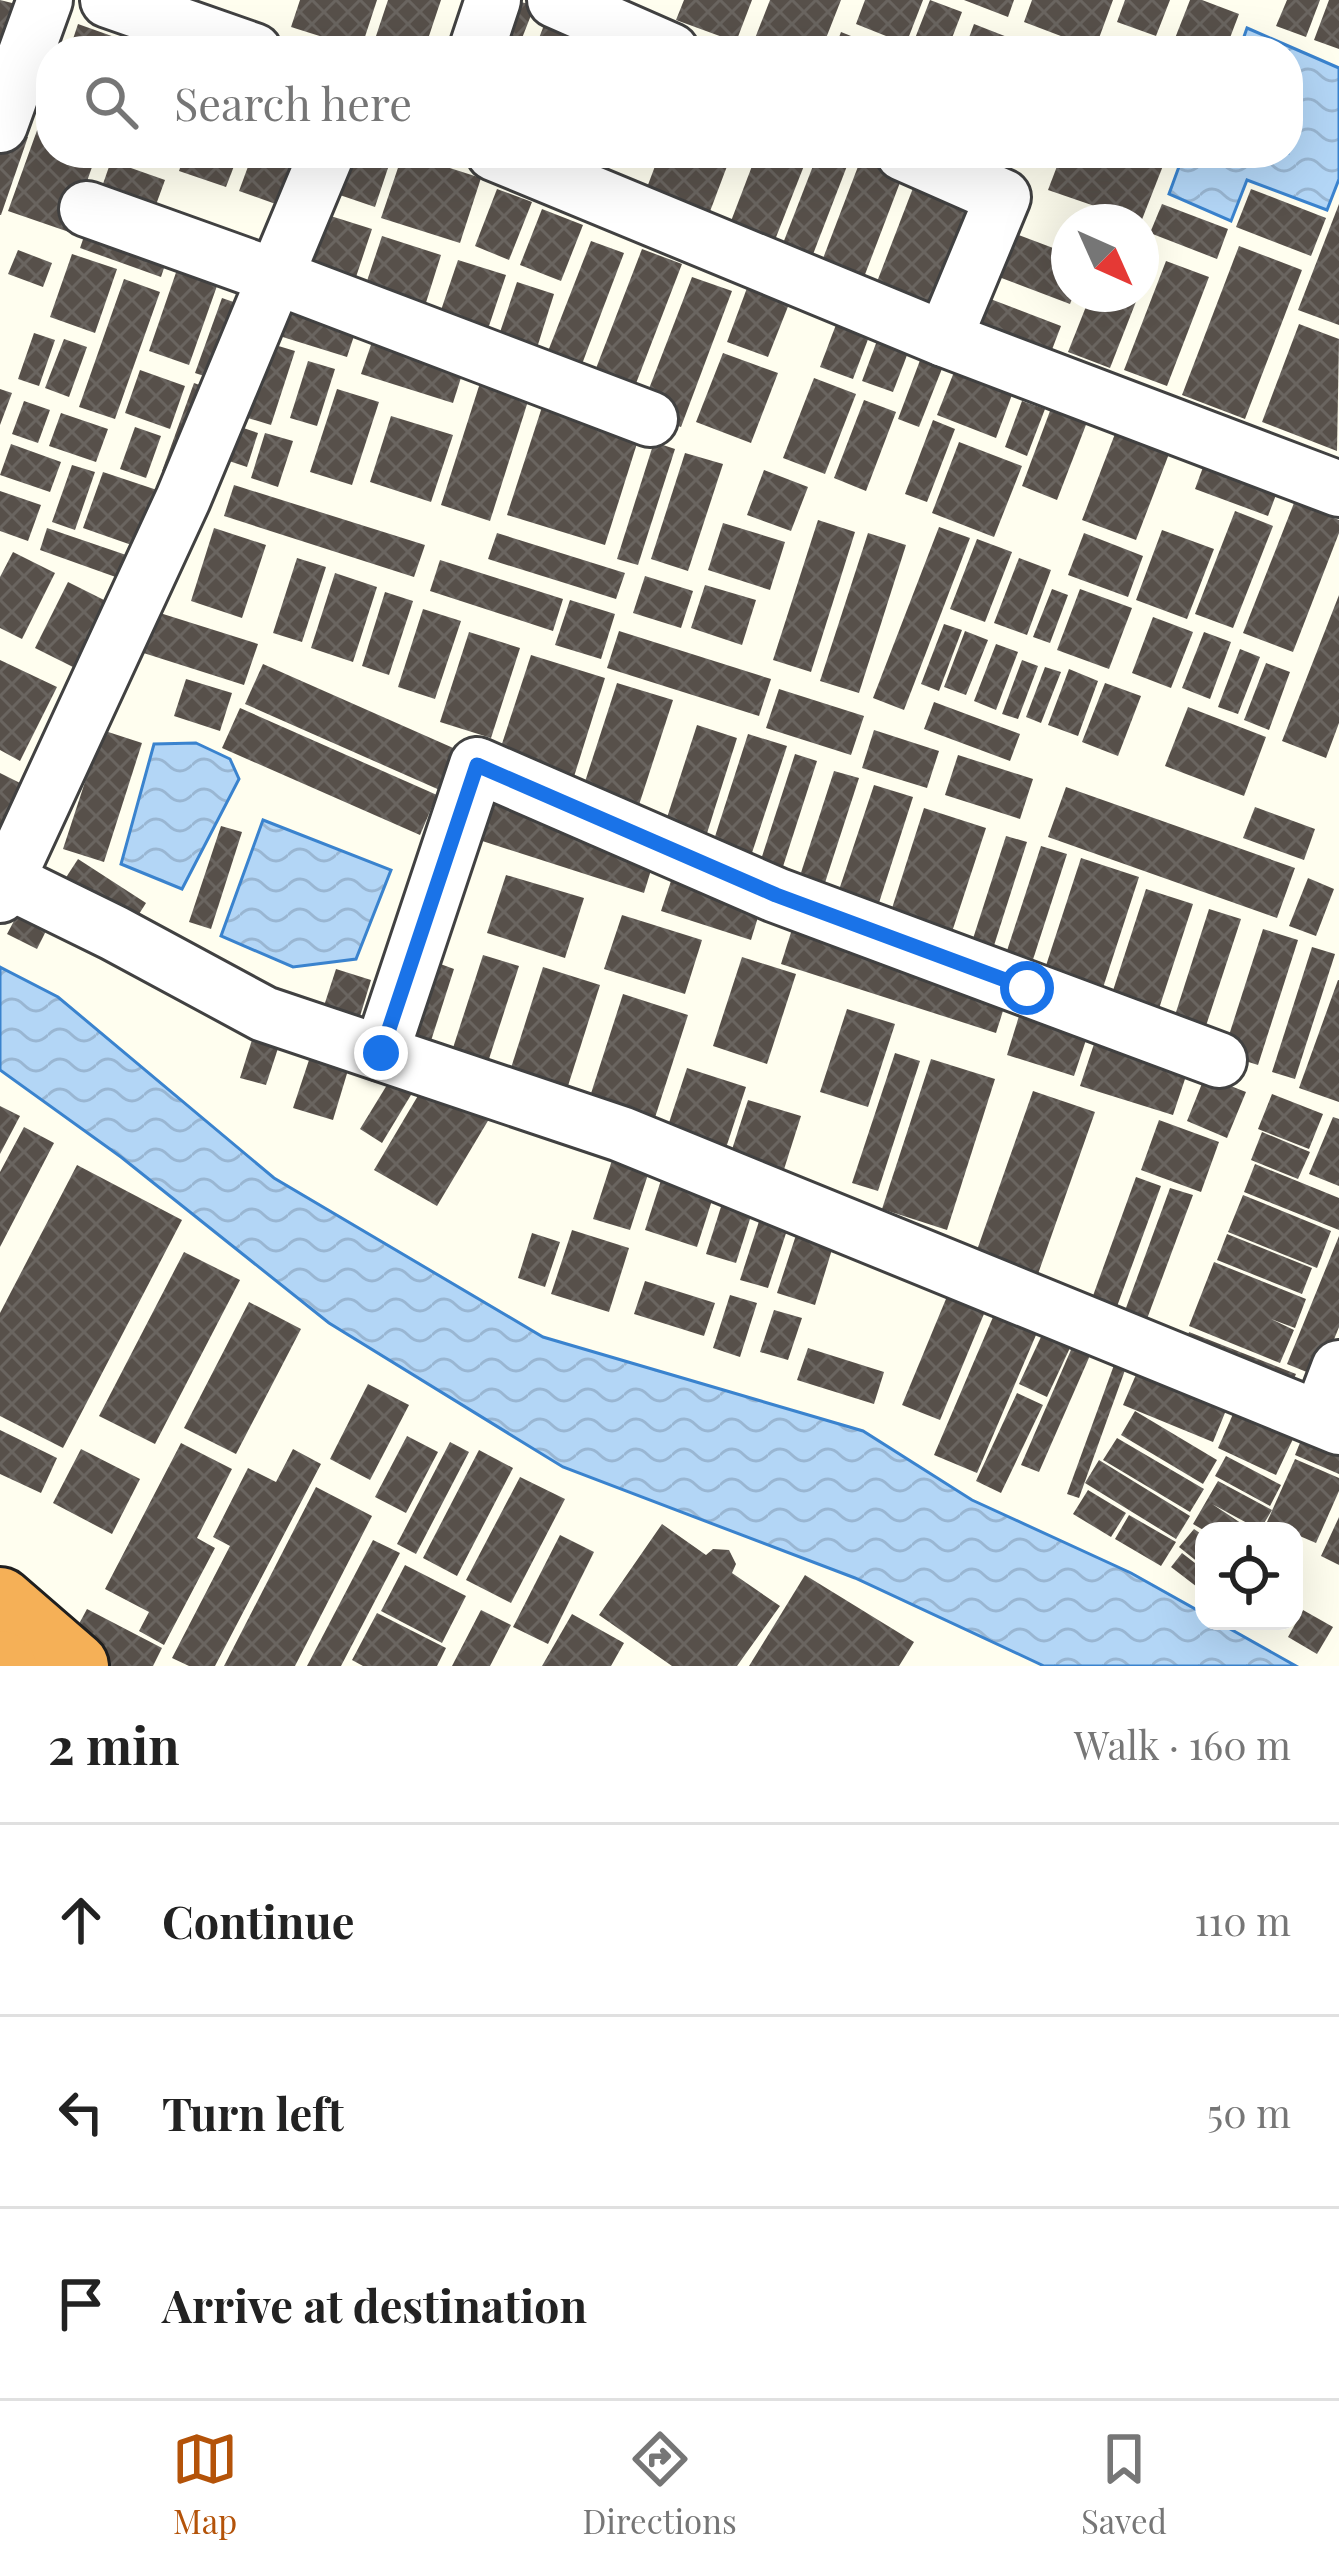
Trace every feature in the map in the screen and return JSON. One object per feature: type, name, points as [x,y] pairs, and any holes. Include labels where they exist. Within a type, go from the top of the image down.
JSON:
[{"type":"highway","points":[[0,1601],[74,1666]]},
{"type":"street","points":[[0,125],[45,0]]},
{"type":"street","points":[[109,0],[211,36]]},
{"type":"street","points":[[481,36],[493,0]]},
{"type":"street","points":[[555,0],[637,36]]},
{"type":"street","points":[[320,168],[183,499],[4,888],[114,933],[264,1014],[621,1133],[1329,1423],[1339,1368]]},
{"type":"street","points":[[530,168],[944,339],[1339,489]]},
{"type":"street","points":[[937,168],[1003,197],[944,339]]},
{"type":"street","points":[[87,209],[650,419]]},
{"type":"street","points":[[381,1053],[477,765],[776,895],[1219,1060]]},
{"type":"water","points":[[1303,52],[1339,68],[1339,179],[1327,210],[1247,180],[1231,221],[1169,194],[1179,168],[1303,168]]},
{"type":"water","points":[[196,743],[230,759],[239,779],[182,889],[121,864],[154,744]]},
{"type":"water","points":[[263,820],[391,870],[356,959],[293,967],[221,936]]},
{"type":"water","points":[[0,967],[58,997],[274,1178],[543,1337],[863,1431],[972,1500],[1131,1573],[1195,1609],[1195,1630],[1232,1630],[1296,1666],[1044,1666],[855,1578],[563,1467],[329,1323],[121,1157],[0,1070]]},
{"type":"building","points":[[0,0],[16,4],[0,47]]},
{"type":"building","points":[[300,0],[377,0],[365,36],[320,36],[291,27]]},
{"type":"building","points":[[388,0],[441,0],[429,36],[376,36]]},
{"type":"building","points":[[510,0],[535,5],[523,36],[496,36]]},
{"type":"building","points":[[684,0],[752,0],[738,36],[720,36],[676,20]]},
{"type":"building","points":[[770,0],[841,0],[827,36],[756,36]]},
{"type":"building","points":[[865,0],[923,0],[909,36],[886,36],[856,24]]},
{"type":"building","points":[[930,0],[962,12],[953,36],[916,36]]},
{"type":"building","points":[[964,0],[1014,0],[1008,17]]},
{"type":"building","points":[[1032,0],[1113,0],[1100,36],[1061,36],[1024,22]]},
{"type":"building","points":[[1125,0],[1170,0],[1156,36],[1117,22]]},
{"type":"building","points":[[1190,0],[1239,14],[1231,36],[1176,36]]},
{"type":"building","points":[[1287,0],[1320,0],[1306,37],[1276,26]]},
{"type":"building","points":[[1329,0],[1339,0],[1339,49],[1314,40]]},
{"type":"building","points":[[551,7],[609,29],[606,36],[540,36]]},
{"type":"building","points":[[78,24],[112,36],[74,36]]},
{"type":"building","points":[[974,24],[1005,36],[970,36]]},
{"type":"building","points":[[0,127],[28,137],[1,215],[0,215]]},
{"type":"building","points":[[36,133],[36,168],[92,168],[69,232],[8,211]]},
{"type":"building","points":[[109,168],[131,168],[165,180],[149,224],[96,204]]},
{"type":"building","points":[[180,168],[233,168],[226,187]]},
{"type":"building","points":[[247,168],[301,168],[287,208],[239,191]]},
{"type":"building","points":[[336,168],[388,168],[375,207],[328,191]]},
{"type":"building","points":[[398,168],[450,168],[481,178],[460,243],[381,218]]},
{"type":"building","points":[[654,168],[726,168],[706,222],[643,198]]},
{"type":"building","points":[[751,168],[803,168],[773,245],[728,229]]},
{"type":"building","points":[[812,168],[846,168],[812,257],[782,246]]},
{"type":"building","points":[[857,168],[904,172],[861,285],[819,269]]},
{"type":"building","points":[[1056,168],[1162,168],[1148,204],[1089,204],[1048,190]]},
{"type":"building","points":[[918,175],[993,203],[951,315],[875,287]]},
{"type":"building","points":[[497,189],[532,202],[509,260],[475,246]]},
{"type":"building","points":[[1251,189],[1326,218],[1311,256],[1236,227]]},
{"type":"building","points":[[1162,204],[1228,229],[1217,259],[1159,236]]},
{"type":"building","points":[[1339,204],[1339,325],[1298,310]]},
{"type":"building","points":[[542,209],[583,225],[561,281],[520,265]]},
{"type":"building","points":[[318,212],[372,229],[355,280],[301,263]]},
{"type":"building","points":[[90,219],[171,247],[161,277],[80,248]]},
{"type":"building","points":[[1000,228],[1051,247],[1051,297],[983,271]]},
{"type":"building","points":[[382,236],[441,255],[424,309],[364,290]]},
{"type":"building","points":[[591,241],[624,253],[579,372],[545,359]]},
{"type":"building","points":[[1239,246],[1302,270],[1245,419],[1182,395]]},
{"type":"building","points":[[642,249],[682,264],[630,399],[590,384]]},
{"type":"building","points":[[18,250],[52,263],[43,287],[8,274]]},
{"type":"building","points":[[72,254],[117,269],[95,333],[50,317]]},
{"type":"building","points":[[182,255],[223,269],[189,365],[149,351]]},
{"type":"building","points":[[458,260],[506,275],[485,338],[437,322]]},
{"type":"building","points":[[1166,261],[1209,277],[1167,386],[1124,370],[1146,312],[1159,312],[1159,279]]},
{"type":"building","points":[[692,277],[732,291],[681,427],[640,412]]},
{"type":"building","points":[[124,279],[160,292],[115,419],[79,407]]},
{"type":"building","points":[[517,282],[554,294],[536,351],[498,338]]},
{"type":"building","points":[[747,288],[789,304],[768,357],[727,342]]},
{"type":"building","points":[[972,292],[1061,326],[1048,360],[959,327]]},
{"type":"building","points":[[222,298],[245,306],[219,381],[195,373]]},
{"type":"building","points":[[285,298],[359,321],[347,357],[273,334]]},
{"type":"building","points":[[1084,312],[1132,312],[1110,368],[1068,352]]},
{"type":"building","points":[[837,322],[870,334],[853,379],[820,367]]},
{"type":"building","points":[[1299,324],[1339,339],[1337,451],[1262,422]]},
{"type":"building","points":[[34,333],[55,340],[39,386],[18,379]]},
{"type":"building","points":[[374,336],[465,365],[453,403],[361,374]]},
{"type":"building","points":[[878,338],[909,350],[893,392],[862,381]]},
{"type":"building","points":[[64,339],[87,347],[69,397],[45,388]]},
{"type":"building","points":[[262,341],[295,351],[271,425],[238,415]]},
{"type":"building","points":[[925,347],[947,356],[919,427],[898,419]]},
{"type":"building","points":[[723,353],[778,373],[751,443],[696,422]]},
{"type":"building","points":[[308,361],[335,369],[317,426],[290,418]]},
{"type":"building","points":[[958,362],[1016,384],[996,438],[937,415]]},
{"type":"building","points":[[140,370],[185,386],[170,429],[125,413]]},
{"type":"building","points":[[814,378],[856,394],[825,474],[783,458]]},
{"type":"building","points":[[194,383],[211,389],[180,477],[162,471]]},
{"type":"building","points":[[480,383],[529,398],[490,521],[441,505]]},
{"type":"building","points":[[0,389],[12,393],[0,425]]},
{"type":"building","points":[[337,389],[379,402],[352,485],[310,472]]},
{"type":"building","points":[[864,400],[896,412],[866,491],[834,478]]},
{"type":"building","points":[[24,401],[50,410],[38,443],[12,434]]},
{"type":"building","points":[[1022,401],[1045,409],[1027,456],[1005,447]]},
{"type":"building","points":[[1053,403],[1089,417],[1057,500],[1022,486]]},
{"type":"building","points":[[542,407],[639,437],[605,545],[507,515]]},
{"type":"building","points":[[61,413],[108,429],[96,462],[49,446]]},
{"type":"building","points":[[391,416],[453,435],[431,502],[370,482]]},
{"type":"building","points":[[933,420],[955,429],[927,502],[905,494]]},
{"type":"building","points":[[223,421],[258,433],[247,467],[211,455]]},
{"type":"building","points":[[1118,426],[1172,446],[1136,540],[1082,520]]},
{"type":"building","points":[[135,427],[161,436],[146,478],[120,469]]},
{"type":"building","points":[[265,433],[293,441],[278,487],[251,478]]},
{"type":"building","points":[[654,442],[675,449],[638,565],[617,559]]},
{"type":"building","points":[[959,442],[1022,466],[994,537],[932,513]]},
{"type":"building","points":[[11,444],[61,462],[50,492],[0,475]]},
{"type":"building","points":[[685,453],[723,464],[688,571],[651,559]]},
{"type":"building","points":[[1206,459],[1279,487],[1268,516],[1195,489]]},
{"type":"building","points":[[72,465],[95,472],[75,530],[52,522]]},
{"type":"building","points":[[764,470],[808,487],[791,531],[747,515]]},
{"type":"building","points":[[103,472],[163,492],[143,549],[83,528]]},
{"type":"building","points":[[234,485],[425,545],[414,577],[224,516]]},
{"type":"building","points":[[0,491],[41,505],[28,541],[0,531]]},
{"type":"building","points":[[1294,503],[1339,520],[1339,533],[1293,652],[1243,633]]},
{"type":"building","points":[[1235,511],[1273,526],[1233,628],[1195,614]]},
{"type":"building","points":[[818,520],[855,532],[811,672],[773,660]]},
{"type":"building","points":[[723,523],[785,542],[770,590],[708,570]]},
{"type":"building","points":[[939,527],[970,538],[904,710],[873,698]]},
{"type":"building","points":[[47,528],[132,557],[124,580],[40,550]]},
{"type":"building","points":[[214,528],[266,545],[242,618],[191,601]]},
{"type":"building","points":[[1162,530],[1214,549],[1187,619],[1136,600]]},
{"type":"building","points":[[497,533],[625,573],[616,599],[488,559]]},
{"type":"building","points":[[868,533],[906,545],[859,693],[820,681]]},
{"type":"building","points":[[1084,533],[1143,556],[1128,597],[1068,575]]},
{"type":"building","points":[[977,539],[1012,552],[985,622],[950,609]]},
{"type":"building","points":[[13,552],[55,573],[22,639],[0,628],[0,577]]},
{"type":"building","points":[[297,558],[326,567],[302,642],[273,633]]},
{"type":"building","points":[[1019,558],[1051,570],[1027,635],[994,623]]},
{"type":"building","points":[[440,560],[563,599],[553,631],[430,591]]},
{"type":"building","points":[[335,573],[377,587],[353,662],[311,648]]},
{"type":"building","points":[[645,576],[693,591],[681,628],[633,613]]},
{"type":"building","points":[[68,582],[116,606],[83,672],[35,648]]},
{"type":"building","points":[[705,585],[756,600],[742,645],[691,628]]},
{"type":"building","points":[[1052,589],[1068,595],[1050,643],[1033,637]]},
{"type":"building","points":[[1080,589],[1132,608],[1109,669],[1057,650]]},
{"type":"building","points":[[385,592],[413,601],[389,675],[362,666]]},
{"type":"building","points":[[1339,595],[1339,723],[1326,758],[1282,741]]},
{"type":"building","points":[[570,600],[615,614],[601,659],[555,645]]},
{"type":"building","points":[[144,608],[258,644],[244,685],[131,649]]},
{"type":"building","points":[[423,609],[461,621],[435,699],[398,687]]},
{"type":"building","points":[[1153,617],[1193,632],[1171,688],[1132,673]]},
{"type":"building","points":[[944,624],[962,630],[939,691],[921,684]]},
{"type":"building","points":[[619,631],[771,679],[759,716],[607,668]]},
{"type":"building","points":[[965,631],[988,640],[966,695],[944,687]]},
{"type":"building","points":[[469,632],[520,648],[491,738],[440,722]]},
{"type":"building","points":[[1204,632],[1231,642],[1210,699],[1182,688]]},
{"type":"building","points":[[996,644],[1018,652],[996,710],[974,701]]},
{"type":"building","points":[[1240,649],[1260,657],[1238,714],[1218,707]]},
{"type":"building","points":[[531,655],[605,678],[572,783],[497,759]]},
{"type":"building","points":[[0,660],[57,687],[20,761],[0,750]]},
{"type":"building","points":[[1022,660],[1038,666],[1018,719],[1002,714]]},
{"type":"building","points":[[1266,663],[1290,672],[1269,730],[1244,720]]},
{"type":"building","points":[[263,664],[460,751],[442,791],[245,704]]},
{"type":"building","points":[[1045,667],[1061,672],[1041,723],[1026,717]]},
{"type":"building","points":[[1069,669],[1098,681],[1078,736],[1048,725]]},
{"type":"building","points":[[186,679],[232,693],[220,731],[174,716]]},
{"type":"building","points":[[617,683],[673,700],[638,808],[582,791]]},
{"type":"building","points":[[1105,683],[1141,696],[1118,756],[1082,742]]},
{"type":"building","points":[[779,689],[864,716],[851,755],[766,728]]},
{"type":"building","points":[[934,702],[1020,734],[1010,761],[924,729]]},
{"type":"building","points":[[1188,707],[1266,737],[1244,796],[1165,766]]},
{"type":"building","points":[[240,708],[437,795],[420,835],[222,748]]},
{"type":"building","points":[[697,725],[737,738],[703,846],[662,833]]},
{"type":"building","points":[[102,730],[142,743],[104,862],[63,849]]},
{"type":"building","points":[[874,730],[939,751],[927,788],[862,768]]},
{"type":"building","points":[[748,734],[787,746],[749,862],[711,849]]},
{"type":"building","points":[[795,754],[817,761],[779,879],[757,872]]},
{"type":"building","points":[[958,755],[1033,779],[1020,819],[945,795]]},
{"type":"building","points":[[834,771],[859,778],[822,892],[797,885]]},
{"type":"building","points":[[0,773],[38,792],[0,837]]},
{"type":"building","points":[[874,785],[913,797],[877,909],[837,896]]},
{"type":"building","points":[[1066,787],[1295,868],[1277,918],[1048,837]]},
{"type":"building","points":[[487,793],[658,847],[644,893],[473,838]]},
{"type":"building","points":[[1255,807],[1315,829],[1304,860],[1243,838]]},
{"type":"building","points":[[924,808],[986,828],[948,944],[887,924]]},
{"type":"building","points":[[221,826],[242,832],[211,929],[189,922]]},
{"type":"building","points":[[1006,836],[1027,842],[990,958],[969,951]]},
{"type":"building","points":[[1041,846],[1067,854],[1029,972],[1003,963]]},
{"type":"building","points":[[1081,858],[1139,877],[1098,1003],[1040,984]]},
{"type":"building","points":[[78,859],[146,903],[134,922],[65,879]]},
{"type":"building","points":[[506,875],[584,898],[565,958],[487,933]]},
{"type":"building","points":[[673,875],[762,904],[751,940],[661,911]]},
{"type":"building","points":[[1308,878],[1334,889],[1316,936],[1289,926]]},
{"type":"building","points":[[1146,889],[1193,904],[1154,1024],[1107,1009]]},
{"type":"building","points":[[24,902],[53,917],[37,949],[7,934]]},
{"type":"building","points":[[1209,909],[1241,919],[1201,1041],[1170,1031]]},
{"type":"building","points":[[622,915],[702,940],[685,994],[604,969]]},
{"type":"building","points":[[794,923],[1009,992],[996,1033],[781,964]]},
{"type":"building","points":[[1263,929],[1298,940],[1258,1065],[1223,1054]]},
{"type":"building","points":[[1312,947],[1335,954],[1295,1079],[1272,1072]]},
{"type":"building","points":[[483,955],[519,966],[488,1062],[452,1051]]},
{"type":"building","points":[[742,957],[796,974],[767,1064],[713,1046]]},
{"type":"building","points":[[435,962],[454,969],[430,1044],[410,1038]]},
{"type":"building","points":[[543,967],[600,985],[568,1086],[511,1068]]},
{"type":"building","points":[[336,969],[371,980],[358,1023],[322,1012]]},
{"type":"building","points":[[1339,980],[1339,1102],[1299,1088]]},
{"type":"building","points":[[623,994],[688,1015],[651,1130],[586,1109]]},
{"type":"building","points":[[1023,1003],[1091,1025],[1074,1076],[1007,1055]]},
{"type":"building","points":[[847,1009],[895,1024],[868,1107],[820,1092]]},
{"type":"building","points":[[256,1027],[282,1036],[266,1085],[240,1078]]},
{"type":"building","points":[[1097,1035],[1190,1064],[1173,1115],[1080,1086]]},
{"type":"building","points":[[314,1045],[352,1057],[333,1120],[293,1108]]},
{"type":"building","points":[[895,1053],[920,1061],[878,1191],[852,1183]]},
{"type":"building","points":[[931,1059],[995,1079],[947,1230],[882,1209]]},
{"type":"building","points":[[398,1067],[420,1080],[382,1143],[360,1129]]},
{"type":"building","points":[[687,1068],[746,1087],[723,1157],[664,1138]]},
{"type":"building","points":[[432,1072],[495,1109],[437,1206],[374,1170]]},
{"type":"building","points":[[1205,1076],[1246,1092],[1227,1138],[1187,1121]]},
{"type":"building","points":[[1033,1091],[1095,1112],[1032,1291],[970,1270]]},
{"type":"building","points":[[1272,1094],[1323,1114],[1309,1149],[1258,1129]]},
{"type":"building","points":[[748,1100],[801,1116],[779,1185],[726,1168]]},
{"type":"building","points":[[0,1106],[20,1116],[0,1154]]},
{"type":"building","points":[[1333,1117],[1339,1119],[1339,1186],[1309,1174]]},
{"type":"building","points":[[1159,1120],[1219,1142],[1201,1192],[1141,1170]]},
{"type":"building","points":[[24,1127],[54,1143],[0,1247],[0,1172]]},
{"type":"building","points":[[1262,1132],[1310,1152],[1298,1179],[1251,1160]]},
{"type":"building","points":[[614,1154],[651,1165],[630,1230],[593,1219]]},
{"type":"building","points":[[1255,1164],[1339,1198],[1339,1230],[1244,1192]]},
{"type":"building","points":[[77,1165],[182,1220],[63,1448],[0,1416],[0,1313]]},
{"type":"building","points":[[663,1174],[715,1191],[697,1247],[645,1230]]},
{"type":"building","points":[[1136,1177],[1161,1186],[1115,1312],[1090,1304]]},
{"type":"building","points":[[1170,1188],[1193,1195],[1141,1335],[1119,1327]]},
{"type":"building","points":[[726,1191],[756,1200],[736,1263],[706,1254]]},
{"type":"building","points":[[1243,1195],[1331,1231],[1317,1268],[1228,1232]]},
{"type":"building","points":[[763,1209],[791,1218],[768,1288],[740,1280]]},
{"type":"building","points":[[572,1230],[629,1248],[609,1312],[551,1294]]},
{"type":"building","points":[[797,1232],[834,1243],[815,1305],[777,1293]]},
{"type":"building","points":[[532,1233],[560,1242],[545,1287],[518,1278]]},
{"type":"building","points":[[1227,1234],[1312,1268],[1302,1294],[1217,1260]]},
{"type":"building","points":[[1339,1236],[1339,1327],[1319,1377],[1287,1364]]},
{"type":"building","points":[[184,1252],[240,1280],[155,1444],[99,1416]]},
{"type":"building","points":[[1214,1262],[1306,1299],[1295,1328],[1271,1319],[1294,1330],[1280,1363],[1189,1326]]},
{"type":"building","points":[[645,1281],[715,1303],[704,1336],[634,1314]]},
{"type":"building","points":[[953,1282],[991,1297],[940,1420],[902,1405]]},
{"type":"building","points":[[730,1295],[757,1303],[740,1357],[713,1348]]},
{"type":"building","points":[[249,1302],[301,1329],[236,1454],[184,1428]]},
{"type":"building","points":[[999,1303],[1042,1321],[977,1473],[934,1455]]},
{"type":"building","points":[[774,1310],[802,1318],[788,1360],[760,1352]]},
{"type":"building","points":[[1048,1322],[1076,1335],[1047,1397],[1019,1384]]},
{"type":"building","points":[[1189,1332],[1296,1374],[1285,1400],[1179,1358]]},
{"type":"building","points":[[1077,1336],[1095,1344],[1039,1472],[1021,1465]]},
{"type":"building","points":[[808,1348],[884,1372],[874,1404],[797,1380]]},
{"type":"building","points":[[1147,1349],[1236,1386],[1213,1442],[1123,1405]]},
{"type":"building","points":[[1118,1354],[1129,1359],[1079,1498],[1067,1494]]},
{"type":"building","points":[[368,1384],[409,1405],[370,1480],[330,1459]]},
{"type":"building","points":[[1017,1393],[1043,1405],[1001,1493],[976,1481]]},
{"type":"building","points":[[1241,1396],[1301,1422],[1276,1475],[1218,1448]]},
{"type":"building","points":[[1135,1411],[1217,1460],[1203,1484],[1121,1435]]},
{"type":"building","points":[[1306,1428],[1339,1442],[1339,1474],[1295,1455]]},
{"type":"building","points":[[0,1430],[57,1458],[41,1493],[0,1474]]},
{"type":"building","points":[[407,1436],[438,1452],[406,1513],[375,1497]]},
{"type":"building","points":[[1117,1438],[1204,1489],[1190,1512],[1103,1460]]},
{"type":"building","points":[[450,1442],[469,1452],[416,1554],[397,1544]]},
{"type":"building","points":[[181,1443],[232,1469],[197,1538],[215,1548],[164,1645],[139,1631],[149,1612],[105,1589]]},
{"type":"building","points":[[81,1449],[140,1479],[112,1534],[53,1503]]},
{"type":"building","points":[[293,1449],[321,1464],[215,1666],[189,1666],[172,1658],[230,1546],[213,1537],[248,1468],[276,1482]]},
{"type":"building","points":[[479,1450],[513,1468],[457,1576],[423,1558]]},
{"type":"building","points":[[1226,1456],[1281,1485],[1270,1506],[1215,1476]]},
{"type":"building","points":[[1295,1459],[1339,1478],[1339,1491],[1316,1543],[1303,1537],[1303,1522],[1267,1522]]},
{"type":"building","points":[[1099,1460],[1190,1516],[1176,1539],[1085,1483]]},
{"type":"building","points":[[520,1477],[565,1499],[511,1603],[466,1580]]},
{"type":"building","points":[[1218,1481],[1272,1510],[1265,1522],[1245,1522],[1212,1504],[1239,1522],[1193,1524]]},
{"type":"building","points":[[316,1487],[372,1516],[295,1666],[224,1666]]},
{"type":"building","points":[[1088,1490],[1126,1513],[1111,1537],[1073,1514]]},
{"type":"building","points":[[1129,1515],[1176,1542],[1161,1566],[1115,1539]]},
{"type":"building","points":[[1339,1517],[1339,1565],[1321,1556]]},
{"type":"building","points":[[662,1524],[706,1555],[713,1549],[729,1550],[736,1564],[732,1573],[780,1606],[737,1666],[672,1666],[599,1615]]},
{"type":"building","points":[[1194,1529],[1195,1530],[1195,1560],[1179,1547]]},
{"type":"building","points":[[560,1535],[594,1552],[548,1644],[513,1627]]},
{"type":"building","points":[[373,1540],[400,1553],[341,1666],[307,1666]]},
{"type":"building","points":[[1182,1553],[1195,1563],[1195,1585],[1171,1567]]},
{"type":"building","points":[[405,1565],[466,1596],[442,1643],[381,1611]]},
{"type":"building","points":[[805,1575],[914,1642],[899,1666],[749,1666]]},
{"type":"building","points":[[87,1609],[162,1648],[153,1666],[102,1666],[66,1648]]},
{"type":"building","points":[[481,1610],[511,1625],[490,1666],[452,1666]]},
{"type":"building","points":[[1303,1610],[1333,1627],[1317,1654],[1288,1637],[1292,1630],[1303,1630]]},
{"type":"building","points":[[377,1613],[446,1648],[437,1666],[363,1666],[352,1660]]},
{"type":"building","points":[[572,1614],[624,1643],[611,1666],[542,1666]]},
{"type":"route","points":[[381,1053],[477,765],[776,895],[1027,988]]}]
